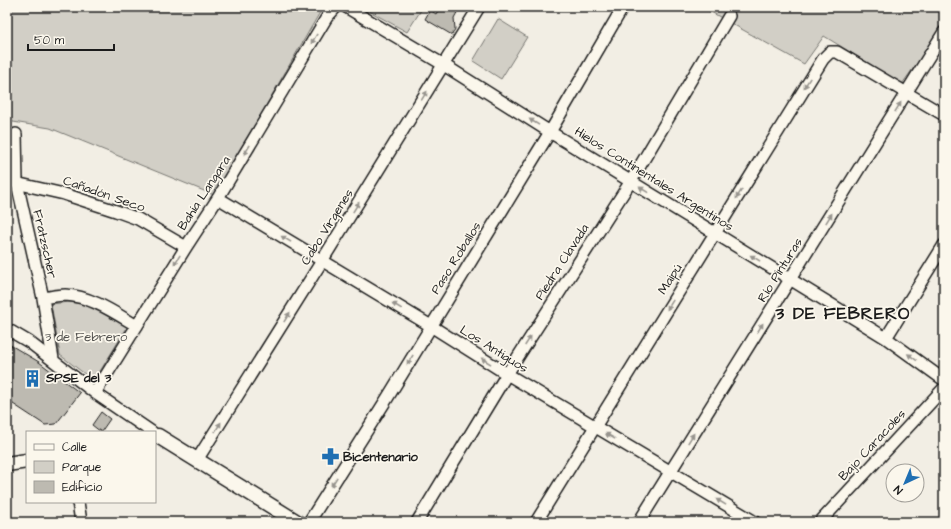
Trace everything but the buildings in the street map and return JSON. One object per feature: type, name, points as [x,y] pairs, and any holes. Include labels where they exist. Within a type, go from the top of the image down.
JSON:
[{"type":"street","name":"Bahía Langara","points":[[95,393],[218,198],[327,17],[336,7]]},
{"type":"street","name":"Hielos Continentales Argentinos","points":[[346,7],[444,65],[550,132],[886,338],[944,380]]},
{"type":"street","name":"Cabo Virgenes","points":[[197,460],[479,7]]},
{"type":"street","name":"Paso Roballos","points":[[309,522],[550,132],[623,7]]},
{"type":"street","name":"Piedra Clavada","points":[[417,522],[507,374],[631,181],[729,16]]},
{"type":"street","name":"Río Pinturas","points":[[639,522],[944,32]]},
{"type":"street","name":"Maipú","points":[[536,522],[823,59],[830,52],[837,52],[907,92]]},
{"type":"street","points":[[907,92],[944,115]]},
{"type":"street","name":"Fratzscher","points":[[16,134],[12,182],[43,298],[53,360]]},
{"type":"street","name":"Cañadón Seco","points":[[12,182],[64,194],[116,210],[138,219],[186,247]]},
{"type":"street","name":"Los Antiguos","points":[[218,198],[431,326],[507,374],[755,522]]},
{"type":"street","points":[[886,338],[944,245]]},
{"type":"street","points":[[43,298],[64,295],[88,300],[109,309],[137,326]]},
{"type":"street","points":[[7,329],[29,342],[95,393],[149,431]]},
{"type":"street","name":"Bajo Caracoles","points":[[820,522],[944,388]]},
{"type":"street","points":[[156,436],[293,521]]},
{"type":"street","points":[[7,464],[26,461]]},
{"type":"street","points":[[78,503],[81,522]]},
{"type":"green space","points":[[7,7],[323,7],[214,195],[50,128],[7,121]]},
{"type":"green space","points":[[362,7],[423,7],[407,32]]},
{"type":"green space","points":[[702,7],[944,7],[944,26],[902,84],[824,36],[804,64]]},
{"type":"green space","points":[[498,19],[527,37],[501,79],[473,61]]},
{"type":"green space","name":"3 de Febrero","points":[[69,302],[88,305],[128,326],[94,381],[60,355],[51,304]]},
{"type":"place","name":"SPSE del 3","points":[[33,378]]},
{"type":"place","name":"Bicentenario","points":[[330,457]]},
{"type":"district","name":"3 DE FEBRERO","points":[[843,314]]}]
